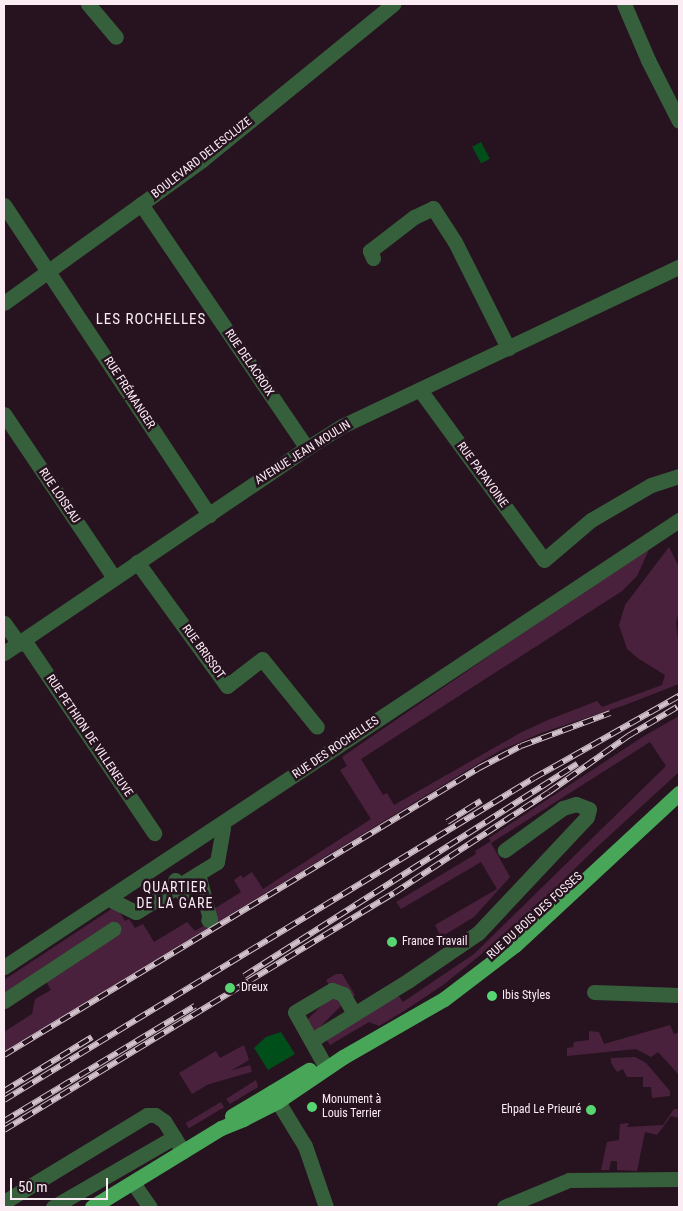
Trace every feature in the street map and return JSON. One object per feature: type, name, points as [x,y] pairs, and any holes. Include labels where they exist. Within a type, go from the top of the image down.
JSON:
[{"type":"main road","name":"RUE DU BOIS DES FOSSES","points":[[274,1096],[323,1062],[441,994],[492,956],[679,782]]},
{"type":"main road","name":"RUE DU BOIS DES FOSSES","points":[[274,1096],[444,999],[496,961],[679,793]]},
{"type":"main road","points":[[92,1207],[221,1128],[239,1111],[274,1096]]},
{"type":"street","points":[[88,4],[116,37]]},
{"type":"street","name":"BOULEVARD DELESCLUZE","points":[[4,303],[202,160],[393,4]]},
{"type":"street","points":[[624,4],[648,60],[679,121]]},
{"type":"street","name":"RUE DELACROIX","points":[[142,204],[307,448]]},
{"type":"street","name":"RUE FRÉMANGER","points":[[4,205],[209,515]]},
{"type":"street","points":[[373,258],[370,251],[414,217],[433,208],[455,242],[508,348]]},
{"type":"street","name":"AVENUE JEAN MOULIN","points":[[4,653],[342,426],[679,267]]},
{"type":"street","name":"RUE PAPAVOINE","points":[[420,390],[544,560],[591,520],[651,486],[679,476]]},
{"type":"street","name":"RUE LOISEAU","points":[[4,414],[114,578]]},
{"type":"street","name":"RUE DES ROCHELLES","points":[[4,967],[675,525]]},
{"type":"street","name":"RUE BRISSOT","points":[[137,562],[228,686],[262,659],[317,727]]},
{"type":"street","name":"RUE PETHION DE VILLENEUVE","points":[[4,623],[22,642],[154,833]]},
{"type":"street","points":[[312,1040],[409,980],[478,933],[587,817],[588,809],[576,804],[563,808],[504,850]]},
{"type":"street","points":[[113,901],[136,912],[217,862],[223,828]]},
{"type":"street","points":[[198,874],[210,919],[208,920]]},
{"type":"street","points":[[175,880],[185,898]]},
{"type":"street","points":[[4,1001],[113,929]]},
{"type":"street","points":[[323,1062],[311,1044],[312,1040],[295,1012],[332,990],[342,994],[354,1014]]},
{"type":"street","points":[[594,992],[679,994]]},
{"type":"street","points":[[274,1096],[305,1146],[326,1207]]},
{"type":"street","points":[[4,1202],[144,1116],[152,1115],[160,1118],[182,1152]]},
{"type":"street","points":[[53,1207],[174,1137]]},
{"type":"street","points":[[504,1207],[570,1180],[679,1178]]},
{"type":"street","points":[[133,1183],[150,1207]]},
{"type":"shaded area","points":[[481,142],[490,159],[481,163],[472,147]]},
{"type":"shaded area","points":[[651,545],[637,576],[622,591],[361,759],[383,795],[387,793],[394,805],[520,733],[548,720],[597,701],[602,707],[662,685],[665,675],[627,649],[619,625],[625,605],[669,547],[679,567],[679,610],[676,623],[679,647],[679,684],[625,705],[541,733],[499,751],[4,1052],[4,1032],[32,1014],[35,999],[51,990],[46,981],[62,972],[60,968],[4,993],[4,980],[116,906],[125,921],[129,919],[135,928],[143,924],[154,942],[187,922],[195,931],[215,919],[214,909],[241,892],[234,880],[241,875],[243,878],[252,872],[263,889],[371,819],[340,770],[347,766],[342,757]]},
{"type":"shaded area","points":[[679,716],[679,772],[597,847],[514,928],[443,985],[404,1011],[379,1026],[369,1022],[330,1045],[325,1038],[398,995],[403,1002],[474,954],[666,766],[650,742],[491,843],[510,877],[474,917],[441,937],[435,925],[497,889],[481,862],[401,909],[396,902],[476,854],[475,851],[491,841],[489,838],[644,736]]},
{"type":"shaded area","points":[[336,974],[342,974],[355,995],[350,999],[329,985],[326,980]]},
{"type":"shaded area","points":[[333,994],[343,1004],[315,1031],[305,1022]]},
{"type":"shaded area","points":[[670,1025],[674,1034],[679,1032],[679,1075],[658,1052],[651,1057],[636,1049],[567,1056],[567,1048],[573,1047],[574,1042],[589,1040],[589,1031],[599,1032],[604,1044]]},
{"type":"shaded area","points":[[281,1032],[295,1054],[268,1070],[254,1048],[266,1037]]},
{"type":"shaded area","points":[[244,1045],[249,1060],[192,1094],[179,1073],[216,1051],[220,1058]]},
{"type":"shaded area","points":[[635,1057],[646,1063],[670,1091],[670,1096],[652,1098],[651,1087],[643,1087],[643,1077],[627,1077],[623,1069],[617,1072],[611,1063],[611,1058]]},
{"type":"shaded area","points":[[250,1065],[252,1072],[208,1084],[206,1078]]},
{"type":"shaded area","points":[[256,1080],[258,1087],[230,1104],[226,1099]]},
{"type":"shaded area","points":[[221,1102],[224,1107],[189,1128],[186,1123]]},
{"type":"shaded area","points":[[674,1109],[679,1109],[679,1118],[671,1116],[657,1135],[645,1132],[637,1171],[617,1170],[617,1161],[611,1161],[609,1170],[601,1170],[607,1142],[619,1140],[620,1124],[629,1123],[627,1127],[663,1125]]},
{"type":"railway","points":[[4,1100],[534,778],[679,696]]},
{"type":"railway","points":[[4,1130],[394,893],[549,792],[628,736],[677,707]]},
{"type":"railway","points":[[4,1055],[479,768],[521,746],[610,713]]},
{"type":"railway","points":[[244,976],[577,764]]},
{"type":"railway","points":[[447,822],[481,801]]},
{"type":"railway","points":[[4,1121],[195,1006]]},
{"type":"railway","points":[[4,1091],[92,1037]]},
{"type":"place","name":"France Travail","points":[[392,942]]},
{"type":"place","name":"Dreux","points":[[230,988]]},
{"type":"place","name":"Ibis Styles","points":[[492,996]]},
{"type":"place","name":"Monument à Louis Terrier","points":[[312,1107]]},
{"type":"place","name":"Ehpad Le Prieuré","points":[[591,1110]]},
{"type":"district","name":"LES ROCHELLES","points":[[151,320]]},
{"type":"district","name":"QUARTIER DE LA GARE","points":[[175,896]]}]
